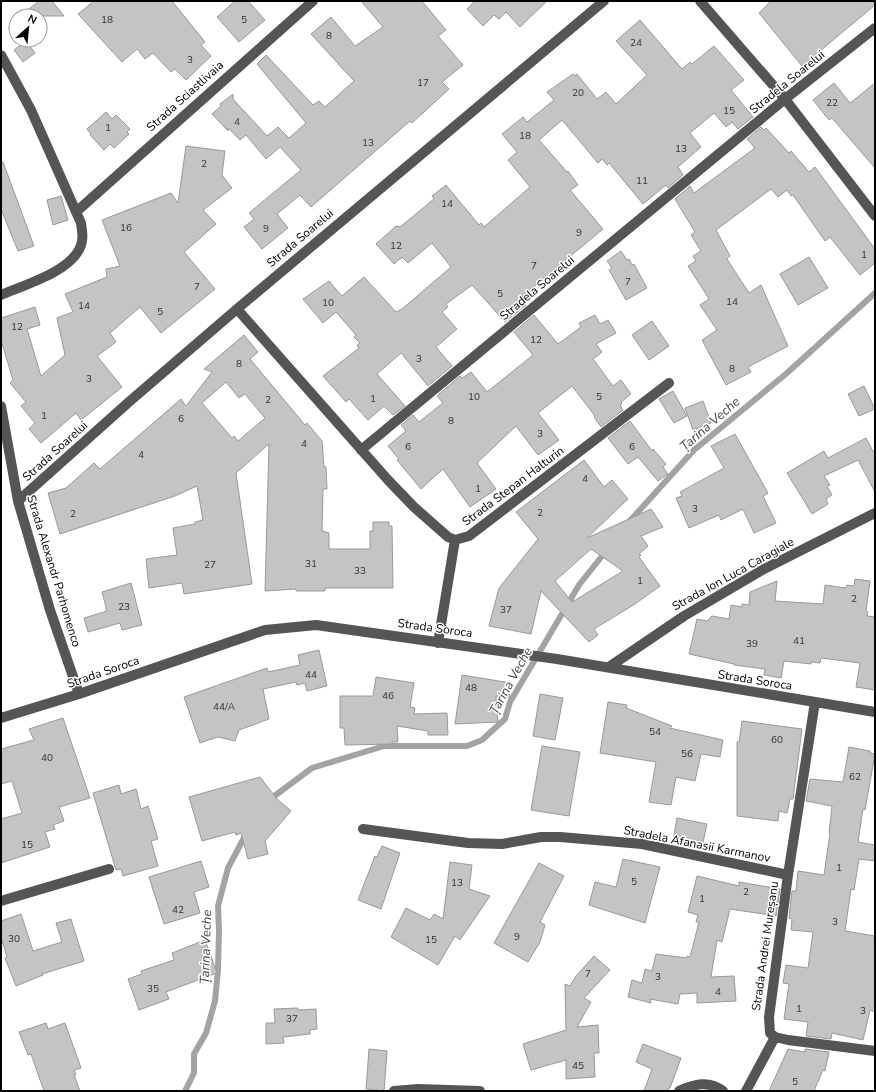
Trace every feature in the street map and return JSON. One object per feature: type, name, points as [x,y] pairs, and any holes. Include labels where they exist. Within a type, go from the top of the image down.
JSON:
[{"type":"street","name":"Strada Sciastlivaia","points":[[76,212],[313,1]]},
{"type":"street","name":"Strada Soarelui","points":[[18,501],[130,401],[237,309],[604,1]]},
{"type":"street","points":[[700,1],[785,99],[875,216]]},
{"type":"street","name":"Stradela Soarelui","points":[[361,450],[785,99],[875,28]]},
{"type":"street","points":[[1,56],[31,110],[81,223],[83,238],[79,251],[73,259],[62,268],[1,295]]},
{"type":"street","points":[[237,309],[361,450]]},
{"type":"street","name":"Strada Stepan Halturin","points":[[361,450],[414,507],[448,537],[455,540],[469,536],[669,383]]},
{"type":"street","name":"Strada Alexandr Parhomenco","points":[[1,406],[18,501],[50,610],[79,694]]},
{"type":"street","name":"Strada Ion Luca Caragiale","points":[[609,667],[684,616],[764,569],[875,513]]},
{"type":"street","points":[[438,643],[455,540]]},
{"type":"street","name":"Strada Soroca","points":[[1,718],[79,694],[234,640],[272,629],[316,625],[438,643],[514,652],[609,667],[728,689],[875,712]]},
{"type":"street","name":"Strada Andrei Mureșanu","points":[[774,1037],[770,1033],[769,1017],[788,875],[815,702]]},
{"type":"street","name":"Stradela Afanasii Karmanov","points":[[364,829],[468,843],[502,844],[541,837],[560,837],[642,844],[788,875]]},
{"type":"street","points":[[1,901],[109,869]]},
{"type":"street","points":[[746,1091],[774,1037],[875,1051]]},
{"type":"street","points":[[679,1091],[688,1086],[704,1083],[714,1085],[723,1091]]},
{"type":"street","points":[[394,1091],[418,1089],[480,1091]]},
{"type":"building","points":[[39,1],[52,1],[64,16],[48,16],[48,8],[30,8]]},
{"type":"building","points":[[94,1],[172,1],[205,42],[201,45],[211,56],[186,80],[175,69],[171,72],[153,53],[145,59],[137,49],[122,62],[78,14]]},
{"type":"building","points":[[235,1],[248,1],[265,20],[239,42],[217,17]]},
{"type":"building","points":[[361,1],[422,1],[446,30],[438,36],[463,65],[442,82],[449,89],[412,123],[410,121],[311,207],[300,195],[277,214],[288,228],[262,249],[244,227],[254,219],[249,213],[301,170],[280,147],[266,159],[246,135],[240,140],[228,128],[228,131],[212,114],[221,106],[220,104],[233,94],[233,99],[267,136],[278,127],[289,138],[306,123],[257,64],[266,55],[313,105],[319,101],[325,107],[354,81],[311,34],[331,17],[355,46],[383,27]]},
{"type":"building","points":[[475,1],[547,1],[520,27],[506,12],[499,19],[494,15],[483,26],[467,9]]},
{"type":"building","points":[[771,1],[875,1],[875,5],[802,66],[759,13]]},
{"type":"building","points":[[640,20],[682,69],[690,62],[692,64],[714,46],[744,80],[731,90],[753,117],[738,129],[732,122],[726,127],[714,113],[690,133],[701,147],[678,167],[683,175],[668,188],[666,185],[643,204],[609,163],[607,165],[602,159],[598,163],[562,120],[539,140],[567,172],[568,171],[578,185],[570,190],[603,229],[520,298],[526,305],[505,322],[472,285],[446,304],[448,307],[442,312],[457,329],[436,347],[452,366],[428,386],[401,353],[377,374],[405,406],[393,415],[384,406],[368,420],[349,399],[346,402],[323,376],[359,348],[357,345],[360,343],[354,337],[356,335],[336,312],[323,323],[303,299],[329,281],[342,296],[364,277],[396,312],[402,309],[451,267],[432,243],[408,263],[402,257],[394,264],[376,244],[396,226],[400,227],[434,199],[432,196],[446,185],[479,225],[481,223],[484,227],[530,187],[508,160],[517,152],[502,134],[523,117],[527,122],[554,100],[547,92],[573,74],[575,76],[577,74],[597,99],[606,92],[616,104],[647,75],[616,41]]},
{"type":"building","points":[[17,48],[31,48],[35,53],[23,62],[14,50]]},
{"type":"building","points":[[834,83],[850,103],[875,83],[875,168],[832,118],[829,120],[813,100]]},
{"type":"building","points":[[106,112],[112,119],[116,115],[130,129],[127,132],[129,134],[114,148],[110,144],[104,150],[90,135],[91,134],[87,129]]},
{"type":"building","points":[[761,127],[764,130],[766,128],[789,153],[791,151],[809,172],[815,167],[875,249],[875,263],[860,275],[830,237],[825,241],[793,195],[791,196],[787,190],[778,197],[771,189],[716,230],[730,256],[727,259],[749,293],[761,285],[788,346],[748,367],[751,372],[726,385],[702,340],[717,330],[700,305],[709,299],[688,266],[696,261],[693,256],[701,251],[691,235],[695,232],[675,199],[690,186],[694,193],[755,148],[747,139]]},
{"type":"building","points":[[186,146],[225,151],[222,175],[232,188],[203,210],[216,224],[184,252],[215,289],[161,333],[140,307],[110,333],[116,342],[97,356],[122,387],[81,420],[76,413],[41,443],[29,429],[35,423],[21,406],[26,402],[10,383],[13,380],[1,340],[1,318],[35,307],[40,325],[27,329],[41,376],[65,355],[57,318],[73,312],[65,294],[107,277],[106,269],[120,266],[102,220],[171,193],[178,203]]},
{"type":"building","points":[[3,162],[34,246],[18,251],[1,209],[1,163]]},
{"type":"building","points":[[61,196],[68,220],[53,225],[47,200]]},
{"type":"building","points":[[621,251],[627,260],[629,259],[632,265],[634,264],[647,288],[626,300],[609,270],[612,268],[607,261]]},
{"type":"building","points":[[809,257],[828,288],[798,305],[780,274]]},
{"type":"building","points":[[534,315],[558,344],[581,327],[579,323],[595,315],[600,324],[608,320],[616,333],[596,344],[602,352],[593,359],[613,386],[621,380],[631,394],[621,402],[622,404],[620,405],[623,410],[601,427],[594,417],[595,416],[572,386],[538,413],[559,440],[538,455],[516,426],[477,463],[496,489],[470,507],[443,469],[421,489],[397,460],[399,459],[388,446],[406,431],[401,425],[413,415],[419,422],[443,403],[437,396],[460,376],[462,378],[471,372],[487,392],[533,355],[514,332]]},
{"type":"building","points":[[652,321],[669,346],[649,360],[632,335]]},
{"type":"building","points":[[244,335],[258,352],[250,359],[305,425],[307,423],[322,441],[324,467],[326,467],[327,489],[323,489],[322,531],[329,533],[329,549],[370,549],[370,531],[373,531],[373,522],[389,522],[389,526],[392,526],[393,588],[325,588],[325,591],[296,591],[296,589],[265,591],[269,444],[236,473],[252,584],[184,594],[182,583],[149,588],[146,559],[177,555],[173,528],[195,524],[195,522],[203,520],[197,486],[175,496],[60,534],[48,493],[66,488],[94,463],[100,469],[181,399],[186,406],[212,372],[204,369]],"holes":[[[226,382],[239,398],[245,394],[265,418],[238,441],[234,436],[232,438],[202,403]]]},
{"type":"building","points":[[864,386],[875,409],[859,416],[848,394]]},
{"type":"building","points":[[673,391],[687,416],[674,423],[659,399]]},
{"type":"building","points":[[703,401],[711,423],[693,430],[685,408]]},
{"type":"building","points":[[630,421],[652,451],[653,449],[666,464],[663,467],[668,474],[658,481],[638,457],[628,464],[608,438]]},
{"type":"building","points":[[735,434],[768,493],[763,496],[776,523],[754,533],[743,509],[721,520],[719,515],[689,528],[676,498],[682,496],[680,492],[724,468],[711,446]]},
{"type":"building","points":[[866,438],[875,455],[875,492],[858,460],[824,476],[830,485],[827,486],[832,495],[826,499],[828,504],[812,514],[787,473],[824,451],[828,458]]},
{"type":"building","points":[[584,460],[604,487],[612,480],[628,499],[587,538],[651,509],[663,527],[641,536],[648,546],[639,554],[641,555],[639,557],[660,586],[635,604],[594,629],[598,635],[589,642],[541,591],[531,634],[489,626],[499,588],[538,539],[516,512]],"holes":[[[591,549],[623,571],[572,602],[555,581]]]},
{"type":"building","points":[[855,579],[870,581],[866,611],[868,612],[867,616],[875,617],[875,690],[856,687],[860,663],[821,658],[820,663],[811,662],[811,664],[784,661],[781,678],[764,675],[765,669],[734,665],[689,654],[697,619],[707,621],[712,616],[729,619],[731,605],[742,607],[742,604],[749,605],[750,592],[777,581],[775,601],[823,604],[825,585],[846,588],[847,585],[854,586]]},
{"type":"building","points":[[131,583],[142,625],[122,630],[120,623],[88,632],[84,618],[107,611],[102,592]]},
{"type":"building","points":[[319,650],[327,686],[307,691],[305,683],[297,685],[296,682],[263,689],[269,719],[239,730],[235,741],[218,737],[200,743],[184,697],[267,668],[268,672],[300,665],[298,655]]},
{"type":"building","points":[[462,675],[511,683],[509,698],[496,696],[498,722],[455,724]]},
{"type":"building","points":[[376,677],[414,683],[410,707],[415,708],[414,714],[447,713],[448,735],[428,735],[428,731],[397,726],[398,742],[392,742],[392,744],[345,745],[344,728],[340,728],[340,696],[373,696]]},
{"type":"building","points":[[540,694],[563,698],[555,740],[533,736]]},
{"type":"building","points":[[608,702],[627,705],[626,708],[672,726],[670,728],[723,740],[720,757],[701,754],[695,781],[676,777],[671,805],[649,802],[656,762],[600,753]]},
{"type":"building","points":[[63,718],[90,798],[59,807],[64,821],[53,825],[55,829],[45,832],[50,847],[1,863],[1,819],[22,813],[12,781],[1,784],[1,749],[34,740],[29,729]]},
{"type":"building","points":[[742,721],[802,729],[793,799],[790,799],[787,813],[779,811],[778,821],[737,816],[737,742],[739,742]]},
{"type":"building","points":[[542,746],[580,752],[569,816],[531,810]]},
{"type":"building","points":[[849,747],[870,751],[870,753],[875,754],[865,810],[863,809],[858,842],[875,845],[875,861],[859,859],[854,890],[851,889],[845,931],[875,936],[875,1012],[870,1010],[863,1040],[832,1033],[831,1039],[806,1036],[808,1022],[784,1019],[789,984],[783,983],[786,965],[808,968],[813,932],[791,930],[792,919],[789,918],[792,891],[796,891],[798,871],[824,875],[830,833],[832,806],[806,801],[810,779],[843,782]]},
{"type":"building","points":[[260,777],[277,799],[291,811],[265,841],[268,854],[248,859],[241,833],[236,835],[235,832],[202,841],[189,797]]},
{"type":"building","points":[[119,785],[121,794],[136,789],[141,809],[148,806],[158,839],[151,841],[158,866],[123,876],[121,869],[116,870],[93,793]]},
{"type":"building","points":[[677,818],[707,824],[702,847],[673,841]]},
{"type":"building","points":[[382,846],[400,853],[381,909],[358,900],[375,856],[377,857]]},
{"type":"building","points":[[623,859],[660,867],[645,923],[589,905],[595,882],[616,887]]},
{"type":"building","points":[[201,861],[209,887],[194,892],[200,913],[164,924],[149,877]]},
{"type":"building","points":[[450,862],[472,865],[469,889],[490,896],[460,940],[455,936],[438,965],[391,937],[406,908],[430,920],[434,914],[443,919]]},
{"type":"building","points":[[539,863],[564,876],[540,922],[545,925],[540,942],[528,962],[494,943]]},
{"type":"building","points":[[697,876],[739,886],[739,882],[780,889],[776,916],[730,909],[722,942],[717,940],[711,977],[734,976],[736,1001],[697,1003],[697,993],[680,994],[678,1004],[650,999],[651,1003],[628,997],[632,980],[642,983],[645,969],[652,971],[656,954],[687,958],[687,956],[690,957],[699,922],[696,922],[698,915],[688,912]]},
{"type":"building","points":[[21,914],[33,951],[62,942],[56,923],[71,919],[84,961],[42,974],[43,975],[16,986],[5,958],[7,957],[1,937],[1,921]]},
{"type":"building","points":[[205,940],[217,973],[166,992],[169,999],[139,1010],[128,979],[142,974],[141,971],[174,960],[172,953]]},
{"type":"building","points":[[594,956],[610,970],[584,998],[591,1002],[577,1027],[598,1025],[599,1053],[594,1053],[595,1077],[566,1079],[566,1060],[531,1070],[523,1044],[566,1030],[565,984],[570,986],[576,976]]},
{"type":"building","points":[[298,1008],[298,1010],[316,1009],[317,1029],[310,1030],[310,1034],[283,1037],[284,1043],[266,1044],[266,1023],[275,1023],[274,1009]]},
{"type":"building","points":[[46,1023],[48,1029],[65,1023],[81,1068],[74,1070],[76,1075],[74,1075],[80,1091],[44,1091],[31,1054],[28,1055],[19,1032]]},
{"type":"building","points":[[643,1044],[681,1058],[670,1088],[665,1091],[644,1091],[652,1069],[636,1062]]},
{"type":"building","points":[[369,1049],[387,1051],[384,1091],[366,1089]]},
{"type":"building","points":[[788,1049],[805,1052],[805,1049],[829,1052],[825,1071],[823,1070],[814,1091],[769,1091]]},
{"type":"waterway","name":"Țarina Veche","points":[[628,523],[694,450],[787,373],[875,293]]},
{"type":"waterway","name":"Țarina Veche","points":[[269,800],[312,768],[384,746],[467,746],[482,740],[505,719],[510,702],[579,585],[606,551]]},
{"type":"waterway","name":"Țarina Veche","points":[[185,1091],[194,1073],[194,1054],[206,1033],[215,1001],[218,970],[218,906],[228,868],[246,834]]}]
